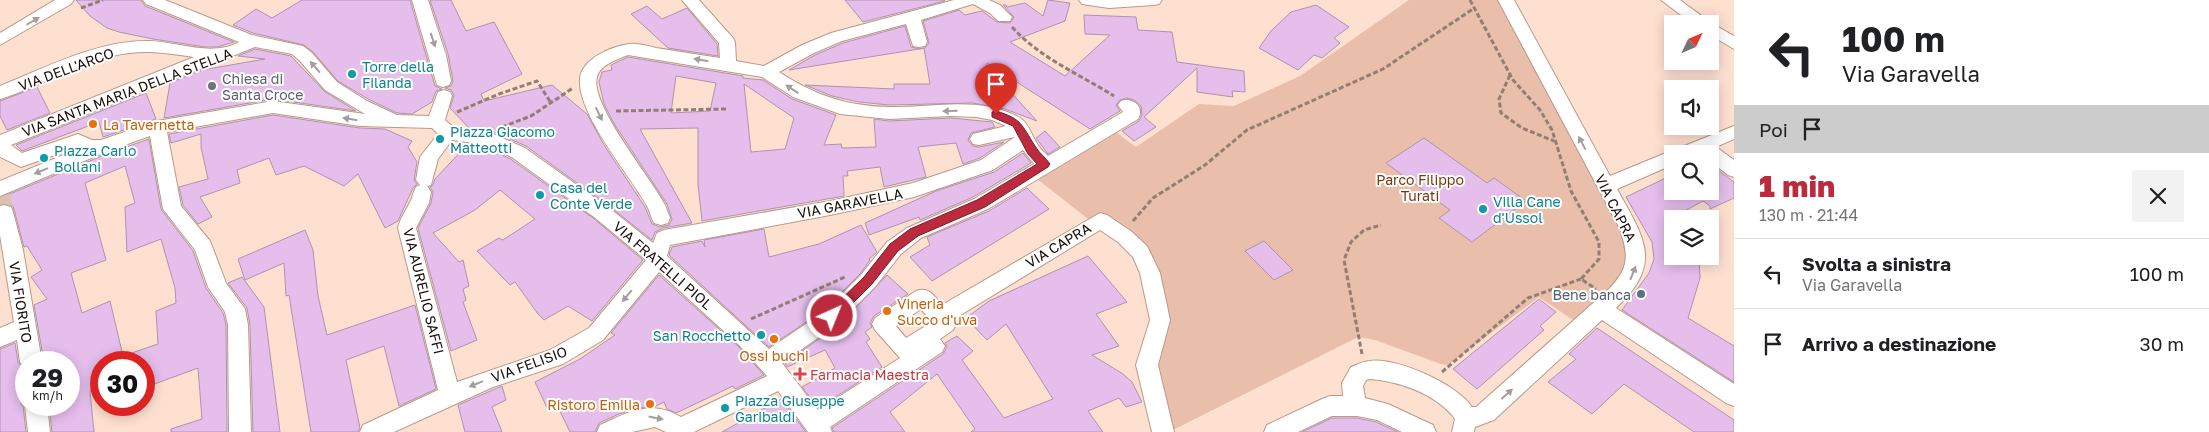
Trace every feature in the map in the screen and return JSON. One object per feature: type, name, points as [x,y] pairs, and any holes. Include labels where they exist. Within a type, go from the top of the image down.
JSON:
[{"type":"street","points":[[0,40],[66,0]]},
{"type":"street","points":[[151,0],[253,41],[297,50],[306,57],[331,86],[361,105],[398,121]]},
{"type":"street","points":[[0,189],[104,145],[156,127],[273,107],[360,120],[398,121],[442,127],[443,88],[438,55],[420,0]]},
{"type":"street","points":[[690,0],[727,42],[728,65]]},
{"type":"street","points":[[976,0],[995,9],[1004,17]]},
{"type":"street","points":[[1087,0],[1131,3],[1154,0]]},
{"type":"street","name":"VIA CAPRA","points":[[1464,425],[1486,413],[1609,302],[1629,282],[1635,269],[1637,258],[1635,244],[1629,229],[1506,0]]},
{"type":"street","points":[[1669,0],[1691,15]]},
{"type":"street","points":[[766,72],[808,49],[836,37],[960,2]]},
{"type":"street","points":[[912,17],[919,42]]},
{"type":"street","points":[[1719,34],[1734,44]]},
{"type":"street","name":"VIA SANTA MARIA DELLA STELLA","points":[[0,143],[253,41]]},
{"type":"street","name":"VIA DELL'ARCO","points":[[0,93],[62,68],[120,49],[144,46],[222,55]]},
{"type":"street","points":[[657,258],[663,229],[656,205],[608,132],[590,94],[588,78],[594,68],[624,50],[646,50],[766,72],[799,93],[840,108],[894,113],[976,111],[1011,120],[1023,134],[1032,151],[1044,164]]},
{"type":"street","points":[[767,362],[832,316],[868,281],[894,248],[914,233],[981,204],[1044,164],[1132,115],[1132,111],[1127,105]]},
{"type":"street","points":[[156,127],[172,209],[202,246],[218,287],[235,309],[238,325],[240,432]]},
{"type":"street","name":"VIA FRATELLI PIOL","points":[[442,127],[493,140],[519,153],[602,212],[722,316],[767,362],[818,428]]},
{"type":"street","name":"VIA AURELIO SAFFI","points":[[442,127],[429,157],[421,204],[408,220],[407,228],[450,395]]},
{"type":"street","points":[[1704,145],[1734,132]]},
{"type":"street","points":[[979,140],[1023,134]]},
{"type":"street","name":"VIA GARAVELLA","points":[[663,229],[830,208],[914,190],[987,165],[1023,134]]},
{"type":"street","points":[[0,143],[7,153],[21,160],[78,140],[89,148],[104,145]]},
{"type":"street","points":[[1719,159],[1734,170]]},
{"type":"street","points":[[1605,186],[1664,161]]},
{"type":"street","name":"VIA FIORITO","points":[[4,212],[29,351]]},
{"type":"street","name":"VIA CAPRA","points":[[940,317],[1100,220],[1125,237],[1140,252],[1150,273],[1160,320],[1147,365],[1163,432]]},
{"type":"street","name":"VIA FELISIO","points":[[371,432],[450,395],[519,368],[556,357],[596,334],[655,263],[657,258]]},
{"type":"street","points":[[1609,302],[1734,396]]},
{"type":"street","points":[[0,338],[26,326]]},
{"type":"street","points":[[818,428],[935,346]]},
{"type":"street","points":[[1357,406],[1352,390],[1353,382],[1358,374],[1365,370],[1377,369],[1426,386],[1454,402],[1464,425]]},
{"type":"street","points":[[608,432],[632,422],[654,416],[662,418],[679,430],[781,379]]},
{"type":"street","points":[[1275,432],[1330,406],[1357,406],[1387,414],[1425,432]]},
{"type":"street","points":[[37,416],[39,432]]},
{"type":"path","points":[[1426,386],[1528,298],[1580,279],[1594,266],[1600,256],[1600,245],[1575,200],[1549,124],[1536,104],[1522,92],[1510,75],[1473,9],[1470,0]]},
{"type":"path","points":[[1125,237],[1127,229],[1153,198],[1205,165],[1247,130],[1383,69],[1473,9]]},
{"type":"path","points":[[1004,17],[1023,41],[1127,105]]},
{"type":"path","points":[[1510,75],[1499,99],[1501,113],[1522,128],[1554,141]]},
{"type":"path","points":[[456,113],[537,81],[552,103]]},
{"type":"path","points":[[518,122],[552,103],[575,86]]},
{"type":"path","points":[[598,111],[726,108]]},
{"type":"path","points":[[1365,370],[1344,260],[1351,242],[1364,230],[1381,225]]},
{"type":"path","points":[[744,313],[752,320],[843,277],[868,281]]},
{"type":"path","points":[[1580,279],[1598,290],[1603,286],[1609,302]]},
{"type":"green space","name":"Parco Filippo Turati","points":[[1409,0],[1501,0],[1628,242],[1625,277],[1576,322],[1539,297],[1448,365],[1375,340],[1358,337],[1169,432],[1148,365],[1161,320],[1142,250],[1092,222],[1032,175],[1113,130],[1136,147],[1199,104],[1234,106],[1300,76]]},
{"type":"building","points":[[76,0],[141,0],[145,6],[234,42],[217,47],[205,47],[119,32],[107,28],[90,16]]},
{"type":"building","points":[[302,0],[410,0],[435,86],[442,89],[436,91],[432,102],[412,114],[397,113],[368,99],[338,81],[313,52],[304,45],[253,33],[233,25],[256,9],[272,18]]},
{"type":"building","points":[[430,0],[451,0],[466,31],[494,22],[522,74],[481,94],[484,101],[552,85],[587,114],[604,145],[645,207],[652,224],[660,227],[669,225],[672,219],[667,204],[613,122],[604,104],[599,82],[602,72],[612,70],[611,65],[628,57],[763,80],[792,99],[836,115],[824,145],[841,144],[842,148],[876,147],[874,119],[889,121],[951,118],[992,122],[995,127],[971,133],[968,140],[973,146],[979,147],[1004,142],[980,158],[963,164],[956,143],[918,147],[926,177],[884,187],[880,167],[847,171],[848,176],[843,176],[844,196],[702,221],[698,184],[698,128],[640,129],[692,223],[663,228],[655,232],[652,240],[609,206],[526,146],[494,132],[469,128],[450,108],[454,95],[451,90],[445,88],[451,86],[453,81],[448,54]],"holes":[[[676,76],[716,83],[710,111],[671,113]],[[744,84],[794,118],[785,149],[751,152]]]},
{"type":"building","points":[[845,0],[944,0],[945,1],[863,22]]},
{"type":"building","points":[[1048,0],[1070,3],[1065,21],[1010,42],[1065,76],[1110,35],[1085,34],[1084,15],[1136,17],[1138,30],[1172,32],[1177,62],[1244,71],[1245,92],[1232,91],[1233,97],[1197,92],[1197,68],[1144,117],[1156,127],[1134,141],[1122,131],[1139,121],[1142,115],[1141,106],[1134,100],[1126,98],[1120,100],[1116,105],[1120,111],[1090,129],[987,63],[986,65],[1037,121],[1005,109],[973,103],[889,105],[859,102],[832,96],[805,85],[894,89],[894,84],[930,84],[924,48],[929,43],[923,21],[959,10],[965,15],[982,11],[997,22],[1010,23],[1014,17],[1003,5],[1007,7],[1025,3],[1043,16]]},
{"type":"building","points":[[1316,5],[1349,27],[1334,38],[1340,43],[1322,58],[1314,55],[1298,70],[1259,48],[1271,31],[1291,12]]},
{"type":"building","points":[[647,6],[662,19],[687,8],[717,44],[718,56],[668,48],[631,14]]},
{"type":"building","points":[[905,26],[911,47],[919,49],[789,70],[815,55],[843,43]]},
{"type":"building","points":[[255,49],[291,56],[324,91],[356,111],[273,99],[164,118],[170,83],[202,70],[265,59],[238,56]]},
{"type":"building","points":[[37,87],[50,113],[7,130],[0,116],[0,101]]},
{"type":"building","points":[[146,93],[156,119],[103,137],[99,122],[22,151],[16,145]]},
{"type":"building","points":[[273,115],[360,128],[385,129],[412,141],[408,147],[417,162],[414,180],[417,184],[413,188],[398,221],[385,228],[358,174],[344,186],[304,166],[276,175],[269,158],[237,170],[240,183],[200,197],[212,217],[198,224],[183,205],[179,187],[208,179],[201,147],[201,134],[171,143],[169,134]]},
{"type":"building","points":[[1045,131],[1060,147],[1048,154],[1036,138]]},
{"type":"building","points":[[1424,138],[1487,183],[1494,178],[1526,201],[1472,242],[1439,218],[1450,210],[1386,163]]},
{"type":"building","points":[[149,139],[161,209],[193,251],[206,288],[223,313],[226,325],[227,432],[171,432],[171,429],[202,419],[198,368],[155,384],[155,351],[138,351],[158,344],[156,311],[176,303],[175,288],[161,239],[127,252],[125,207],[135,203],[125,166],[85,183],[106,260],[71,273],[82,313],[110,301],[122,351],[90,351],[90,416],[92,416],[94,432],[52,432],[50,416],[80,416],[80,351],[42,351],[34,305],[47,299],[31,277],[42,270],[27,246],[24,247],[13,206],[5,203],[0,204],[0,198],[109,153]]},
{"type":"building","points":[[468,144],[488,147],[512,160],[593,218],[643,260],[592,321],[568,306],[544,320],[515,282],[510,285],[477,251],[499,238],[503,240],[535,219],[500,190],[475,210],[433,233],[459,262],[463,260],[469,286],[463,289],[466,300],[463,302],[477,340],[451,351],[418,228],[431,203],[433,192],[430,187],[435,179]]},
{"type":"building","points":[[1023,153],[1031,163],[973,197],[920,220],[919,217],[869,235],[865,223],[936,191],[994,172]]},
{"type":"building","points":[[1719,171],[1734,182],[1734,198],[1710,209],[1710,206],[1703,201],[1687,210],[1664,210],[1664,265],[1699,265],[1700,278],[1688,318],[1734,346],[1734,382],[1622,310],[1649,273],[1654,259],[1652,242],[1626,197],[1664,179],[1664,200],[1719,200]]},
{"type":"building","points":[[1027,188],[1049,209],[932,281],[910,257],[930,245],[927,237],[989,211]]},
{"type":"building","points":[[861,225],[877,252],[869,259],[860,274],[824,310],[769,347],[669,255],[672,247],[702,241],[705,247],[704,240],[764,229],[769,257],[819,244]]},
{"type":"building","points":[[305,230],[313,250],[318,296],[327,335],[415,305],[436,389],[399,406],[384,346],[346,360],[360,428],[358,432],[311,432],[289,295],[286,296],[284,263],[245,280],[238,259]]},
{"type":"building","points":[[1264,241],[1293,270],[1274,280],[1245,251]]},
{"type":"building","points":[[1088,256],[1127,302],[1096,314],[1119,346],[1092,355],[1123,374],[1132,382],[1142,402],[1126,407],[1119,398],[1088,411],[1103,432],[971,432],[975,429],[937,374],[890,412],[905,432],[834,432],[832,428],[943,354],[947,347],[945,343],[957,336],[973,351],[962,360],[1004,418],[1053,399],[1006,324],[987,340],[966,318],[989,301]]},
{"type":"building","points":[[659,275],[738,346],[764,375],[735,389],[733,386],[676,413],[667,409],[664,402],[654,407],[639,408],[619,414],[599,423],[595,432],[570,432],[557,405],[548,410],[535,382],[580,359],[615,335],[611,333]]},
{"type":"building","points":[[887,275],[908,294],[874,316],[870,323],[872,327],[865,332],[870,339],[866,342],[882,367],[818,408],[802,387],[835,368],[825,350],[787,367],[785,363],[840,324]]},
{"type":"building","points":[[242,277],[264,307],[280,432],[253,432],[250,325],[247,308],[228,283]]},
{"type":"building","points":[[1539,299],[1556,312],[1540,326],[1544,330],[1477,389],[1453,369]]},
{"type":"building","points":[[1597,328],[1734,420],[1734,432],[1694,432],[1624,384],[1592,414],[1548,382],[1576,359],[1569,354]]},
{"type":"building","points":[[15,343],[15,416],[24,416],[26,432],[0,432],[0,349]]},
{"type":"building","points":[[502,386],[506,400],[492,407],[502,432],[465,432],[458,405]]},
{"type":"building","points":[[781,399],[806,432],[722,432]]},
{"type":"building","points":[[1332,418],[1357,418],[1376,422],[1398,432],[1302,432]]},
{"type":"tunnel","points":[[0,192],[4,212]]},
{"type":"place","name":"Torre della Filanda","points":[[352,74]]},
{"type":"place","name":"Chiesa di Santa Croce","points":[[212,86]]},
{"type":"place","name":"La Tavernetta","points":[[93,124]]},
{"type":"place","name":"Piazza Giacomo Matteotti","points":[[440,139]]},
{"type":"place","name":"Piazza Carlo Bollani","points":[[44,158]]},
{"type":"place","name":"Casa del Conte Verde","points":[[540,195]]},
{"type":"place","name":"Villa Cane d'Ussol","points":[[1483,209]]},
{"type":"place","name":"Bene banca","points":[[1641,294]]},
{"type":"place","name":"Vineria Succo d'uva","points":[[887,311]]},
{"type":"place","name":"San Rocchetto","points":[[761,335]]},
{"type":"place","name":"Ossi buchi","points":[[774,339]]},
{"type":"place","name":"Farmacia Maestra","points":[[800,374]]},
{"type":"place","name":"Ristoro Emilia","points":[[650,404]]},
{"type":"place","name":"Piazza Giuseppe Garibaldi","points":[[725,408]]},
{"type":"route","points":[[832,316],[868,281],[881,262],[894,248],[914,233],[981,204],[1044,164],[1032,151],[1016,123],[996,114]]}]
